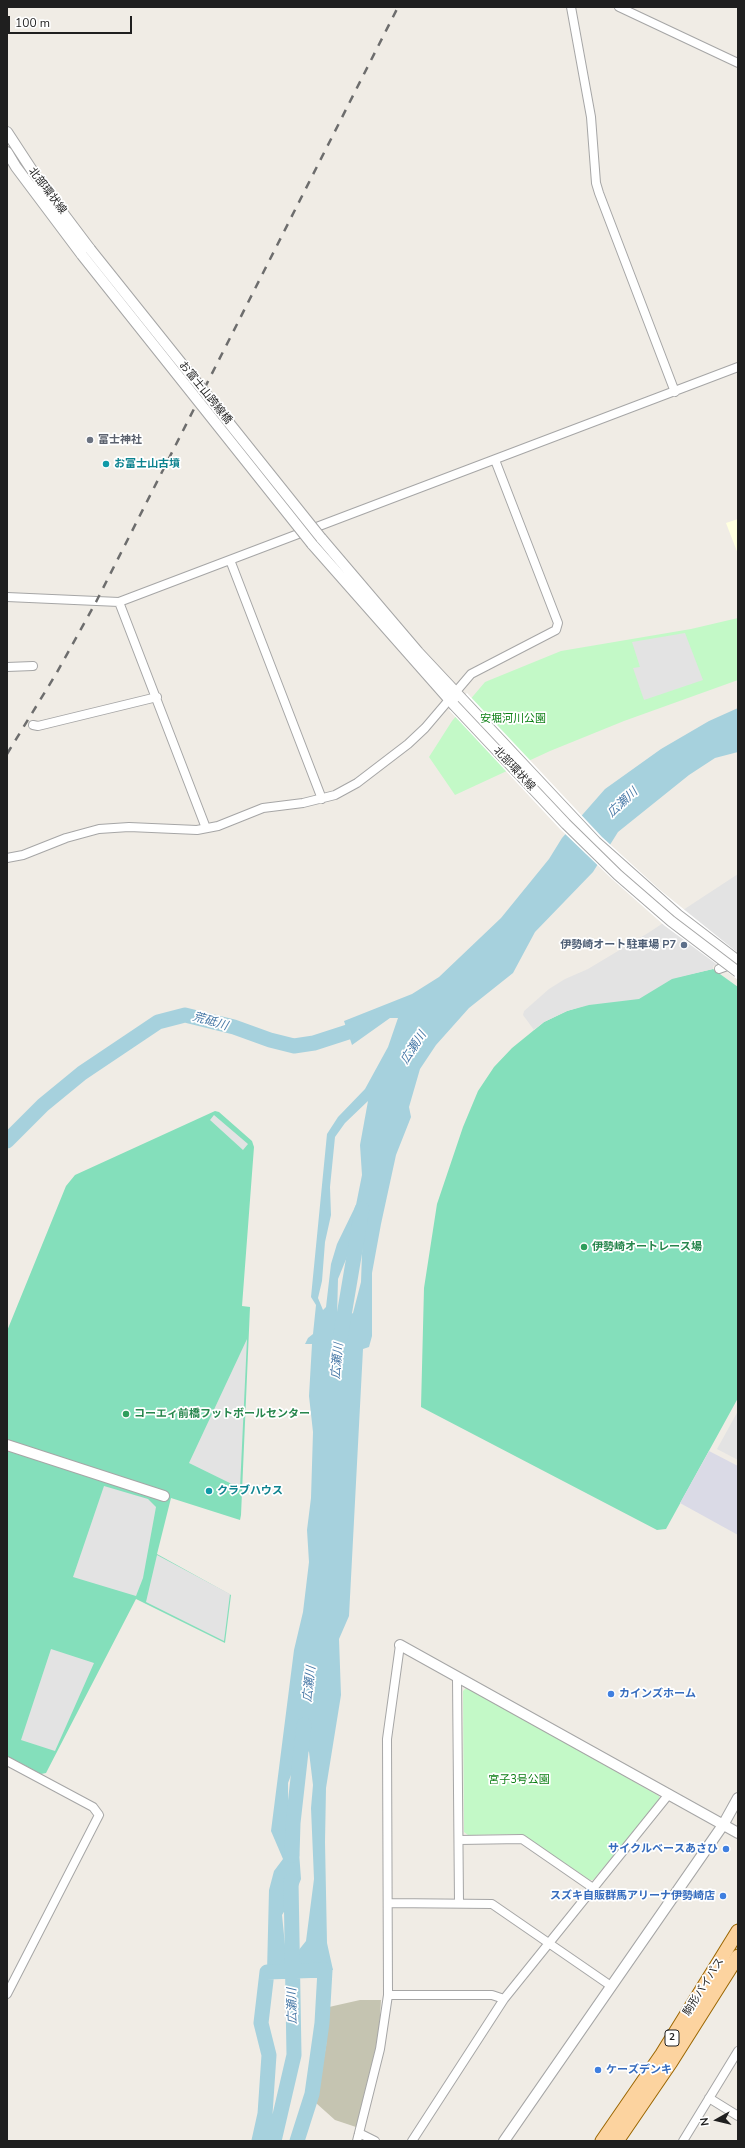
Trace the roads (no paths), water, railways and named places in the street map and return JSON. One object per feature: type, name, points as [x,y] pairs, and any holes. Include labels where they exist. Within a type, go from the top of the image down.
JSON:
[{"type":"main road","name":"駒形バイパス","points":[[602,2141],[662,2054],[738,1931]]},
{"type":"main road","name":"駒形バイパス","points":[[617,2141],[671,2062],[738,1956]]},
{"type":"street","points":[[571,7],[591,117],[599,192],[675,392]]},
{"type":"street","points":[[619,7],[738,63]]},
{"type":"street","name":"北部環状線","points":[[7,132],[41,184],[90,249]]},
{"type":"street","name":"北部環状線","points":[[7,152],[82,255]]},
{"type":"street","name":"お富士山跨線橋","points":[[90,249],[321,538]]},
{"type":"street","name":"お富士山跨線橋","points":[[82,255],[312,544]]},
{"type":"street","points":[[7,597],[119,602],[738,367]]},
{"type":"street","points":[[7,858],[23,855],[66,838],[99,829],[129,827],[185,830],[206,828],[263,808],[322,799],[345,790],[386,762],[425,728],[454,698],[470,674],[479,668],[556,630],[559,626],[495,460]]},
{"type":"street","name":"北部環状線","points":[[321,538],[418,652],[454,698],[596,842],[678,915],[738,962]]},
{"type":"street","name":"北部環状線","points":[[312,544],[454,698],[566,824],[618,874],[671,921],[738,972]]},
{"type":"street","points":[[230,560],[322,799]]},
{"type":"street","points":[[119,602],[157,697],[206,828]]},
{"type":"street","points":[[7,666],[33,666]]},
{"type":"street","points":[[33,726],[157,697]]},
{"type":"street","points":[[719,970],[738,962]]},
{"type":"street","points":[[7,1445],[164,1496]]},
{"type":"street","points":[[375,2141],[358,2137],[380,2049],[388,1995],[387,1739],[400,1645],[738,1833]]},
{"type":"street","points":[[457,1678],[459,1903]]},
{"type":"street","points":[[7,1761],[93,1807],[99,1815],[7,1994]]},
{"type":"street","points":[[412,2141],[504,1999],[548,1942],[669,1794]]},
{"type":"street","points":[[504,2141],[723,1825],[738,1798]]},
{"type":"street","points":[[459,1840],[522,1839],[593,1888]]},
{"type":"street","points":[[388,1903],[492,1904],[611,1986]]},
{"type":"street","points":[[388,1995],[492,1995],[504,1999]]},
{"type":"street","points":[[683,2141],[738,2051]]},
{"type":"street","points":[[709,2098],[738,2116]]},
{"type":"water","points":[[738,708],[738,752],[715,758],[689,775],[618,832],[593,872],[535,932],[513,973],[469,1008],[436,1045],[420,1069],[409,1107],[411,1117],[396,1155],[381,1224],[372,1273],[372,1336],[369,1347],[363,1349],[349,1616],[339,1639],[341,1695],[326,1788],[325,1842],[327,1943],[333,1970],[267,1972],[269,1890],[274,1871],[283,1859],[271,1831],[294,1650],[303,1612],[309,1562],[307,1530],[311,1498],[313,1432],[309,1396],[312,1344],[305,1344],[308,1338],[313,1334],[316,1305],[311,1297],[327,1134],[338,1117],[365,1089],[388,1047],[398,1018],[390,1018],[352,1045],[344,1021],[412,994],[439,977],[501,918],[549,859],[562,838],[605,789],[661,749],[709,721]],"holes":[[[368,1101],[360,1145],[362,1175],[356,1205],[337,1244],[331,1264],[326,1307],[323,1310],[318,1298],[322,1281],[325,1242],[331,1215],[330,1187],[335,1137],[345,1123]],[[363,1225],[361,1282],[353,1313],[343,1319],[337,1318],[338,1279],[358,1230]],[[302,1746],[309,1752],[313,1785],[311,1808],[314,1879],[306,1941],[298,1951],[285,1945],[282,1915],[295,1894],[301,1879],[299,1852],[288,1820],[288,1783]]]},
{"type":"waterway","name":"荒砥川","points":[[7,1141],[43,1105],[82,1073],[158,1022],[185,1015],[234,1027],[270,1040],[294,1046],[314,1043],[348,1032],[365,1022]]},
{"type":"waterway","name":"広瀬川","points":[[340,1339],[362,1209]]},
{"type":"waterway","name":"広瀬川","points":[[292,1855],[293,1823],[304,1725]]},
{"type":"waterway","name":"広瀬川","points":[[274,2141],[294,2055],[291,1881]]},
{"type":"waterway","points":[[259,2141],[265,2114],[269,2055],[261,2023],[267,1972],[325,1970],[322,2023],[312,2094],[297,2141]]},
{"type":"railway","points":[[7,754],[56,674],[96,602],[398,7]]},
{"type":"place","name":"富士神社","points":[[90,440]]},
{"type":"place","name":"お富士山古墳","points":[[106,464]]},
{"type":"place","name":"伊勢崎オート駐車場 P7","points":[[684,945]]},
{"type":"place","name":"伊勢崎オートレース場","points":[[584,1247]]},
{"type":"place","name":"コーエィ前橋フットボールセンター","points":[[126,1414]]},
{"type":"place","name":"クラブハウス","points":[[209,1491]]},
{"type":"place","name":"カインズホーム","points":[[611,1694]]},
{"type":"place","name":"サイクルベースあさひ","points":[[726,1849]]},
{"type":"place","name":"スズキ自販群馬アリーナ伊勢崎店","points":[[723,1896]]},
{"type":"place","name":"ケーズデンキ","points":[[598,2070]]},
{"type":"park label","name":"安堀河川公園","points":[[513,719]]},
{"type":"park label","name":"宮子3号公園","points":[[519,1780]]}]
